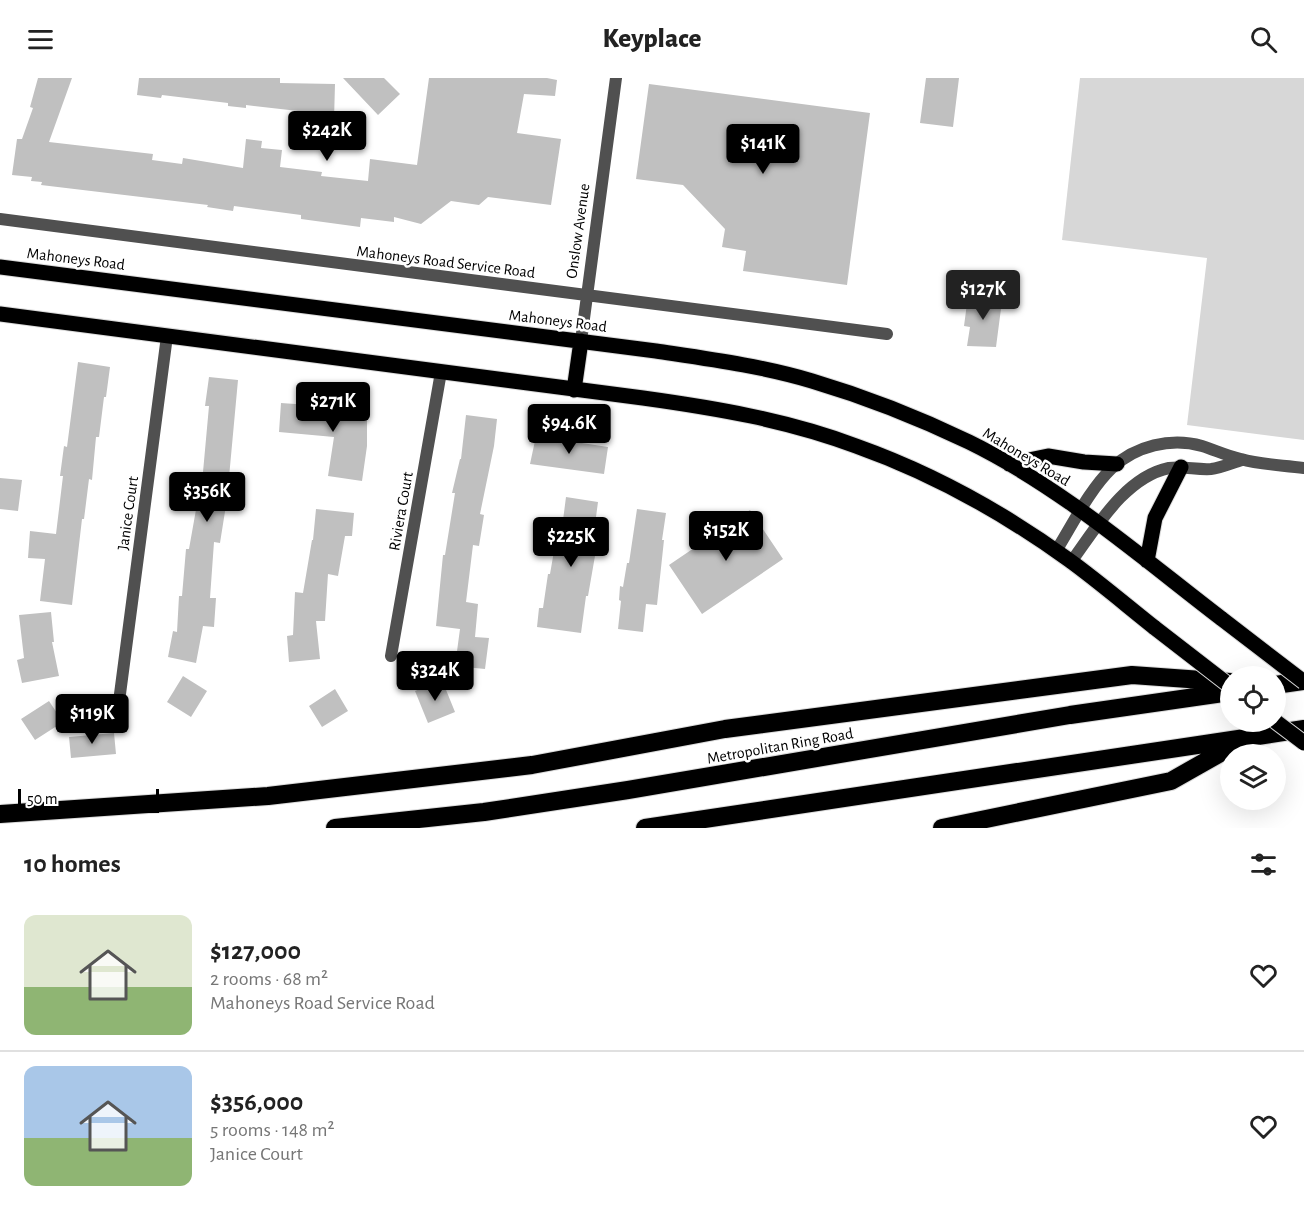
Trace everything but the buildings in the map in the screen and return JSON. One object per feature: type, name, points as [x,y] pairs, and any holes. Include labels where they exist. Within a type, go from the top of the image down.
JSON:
[{"type":"highway","points":[[0,814],[268,796],[532,765],[725,729],[1132,675],[1220,683]]},
{"type":"highway","points":[[1286,684],[1304,682]]},
{"type":"highway","name":"Metropolitan Ring Road","points":[[335,828],[484,812],[1070,715],[1220,693]]},
{"type":"highway","points":[[645,828],[1304,729]]},
{"type":"highway","points":[[942,828],[1171,780],[1250,736]]},
{"type":"main road","name":"Mahoneys Road","points":[[0,267],[708,359],[759,368],[860,396],[970,443],[1009,465],[1099,525],[1304,682]]},
{"type":"main road","points":[[0,314],[710,408],[829,436],[894,461],[961,493],[1056,551],[1220,677]]},
{"type":"main road","name":"Onslow Avenue","points":[[574,390],[581,341]]},
{"type":"main road","points":[[1009,465],[1048,456],[1084,462],[1117,464]]},
{"type":"main road","points":[[1147,561],[1155,518],[1181,467]]},
{"type":"main road","points":[[1286,729],[1304,743]]},
{"type":"street","name":"Onslow Avenue","points":[[581,341],[616,78]]},
{"type":"street","name":"Mahoneys Road Service Road","points":[[0,219],[887,334]]},
{"type":"street","name":"Janice Court","points":[[120,694],[167,336]]},
{"type":"street","name":"Riviera Court","points":[[391,656],[441,372]]},
{"type":"street","points":[[1056,551],[1104,477],[1117,464],[1138,451],[1168,443],[1200,446],[1242,460],[1304,468]]},
{"type":"street","points":[[1071,562],[1099,525],[1142,479],[1162,470],[1181,467],[1211,469],[1242,460]]},
{"type":"shaded area","points":[[1080,78],[1304,78],[1304,440],[1187,425],[1207,258],[1062,240]]}]
